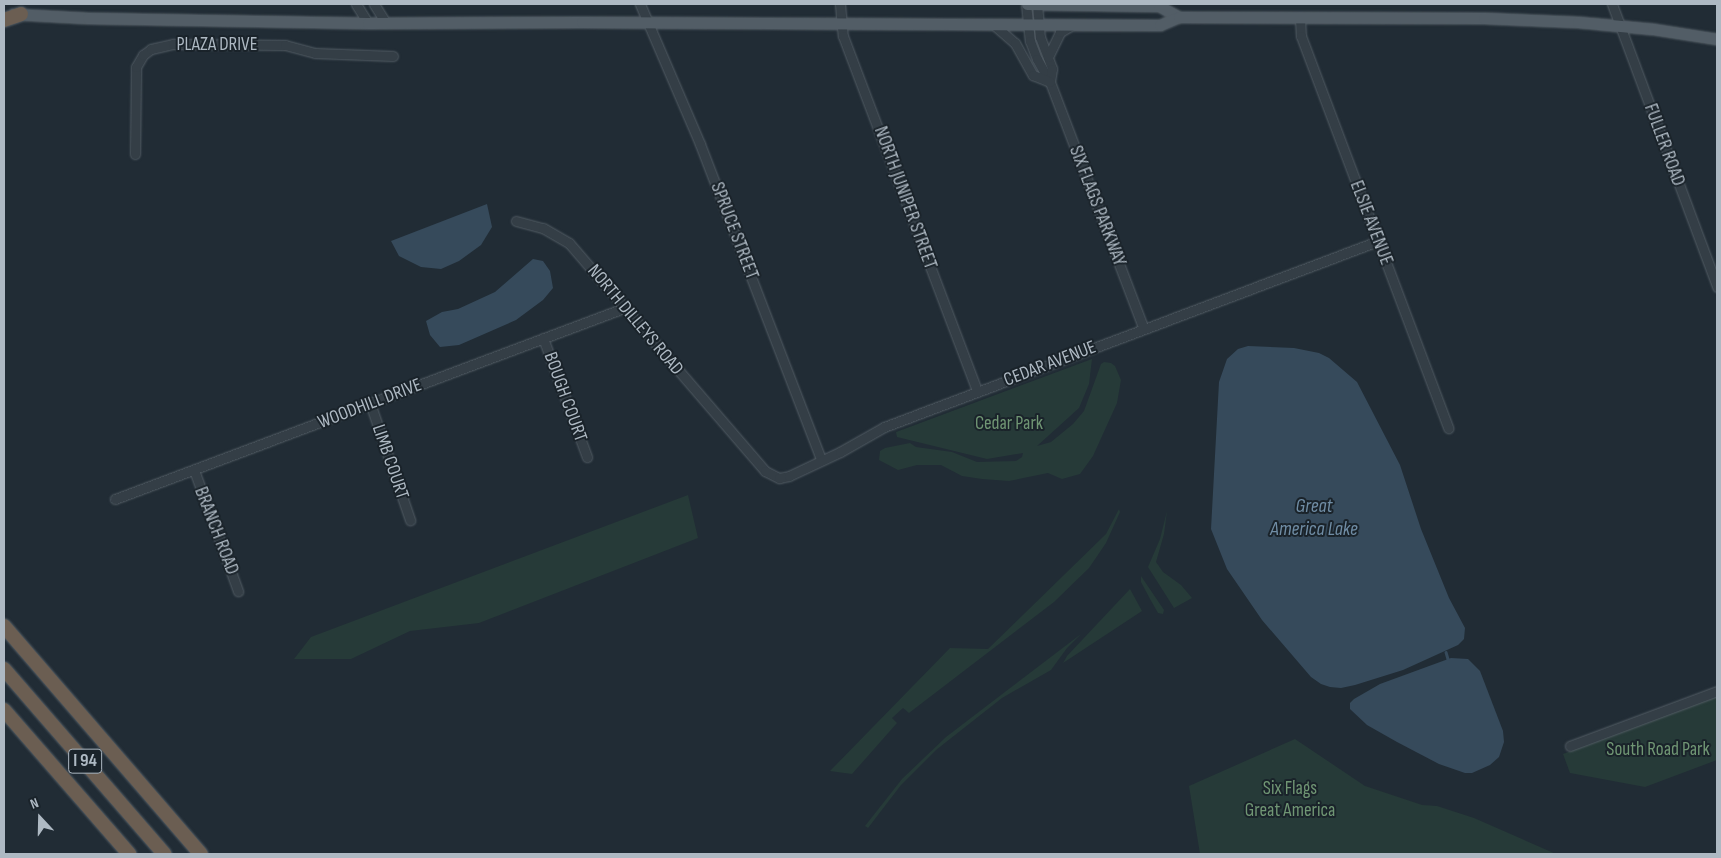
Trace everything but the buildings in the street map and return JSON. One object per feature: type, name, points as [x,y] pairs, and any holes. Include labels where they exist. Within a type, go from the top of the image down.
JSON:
[{"type":"highway","points":[[4,20],[22,14]]},
{"type":"highway","points":[[4,626],[201,854]]},
{"type":"highway","name":"I 94","points":[[4,669],[164,854]]},
{"type":"highway","name":"I 94","points":[[4,710],[129,854]]},
{"type":"main road","points":[[1026,4],[1159,6],[1179,17]]},
{"type":"main road","points":[[4,14],[368,23],[649,22],[1160,25],[1179,17],[1507,19],[1620,26],[1717,39]]},
{"type":"street","points":[[356,4],[368,23]]},
{"type":"street","points":[[374,4],[386,23]]},
{"type":"street","name":"SPRUCE STREET","points":[[640,4],[716,185],[821,460]]},
{"type":"street","name":"NORTH JUNIPER STREET","points":[[840,4],[843,36],[977,391]]},
{"type":"street","points":[[1026,4],[1033,24]]},
{"type":"street","points":[[1033,24],[1037,4]]},
{"type":"street","name":"FULLER ROAD","points":[[1612,4],[1717,287]]},
{"type":"street","name":"ELSIE AVENUE","points":[[1300,18],[1301,36],[1448,428]]},
{"type":"street","points":[[992,24],[1015,43],[1033,75],[1050,82]]},
{"type":"street","name":"SIX FLAGS PARKWAY","points":[[1033,24],[1052,69],[1050,82]]},
{"type":"street","name":"SIX FLAGS PARKWAY","points":[[1033,24],[1035,54],[1041,70],[1050,82],[1144,329]]},
{"type":"street","points":[[1048,57],[1060,32],[1074,24]]},
{"type":"street","name":"PLAZA DRIVE","points":[[135,154],[136,67],[143,55],[150,49],[173,44],[285,45],[315,53],[393,56]]},
{"type":"street","name":"NORTH DILLEYS ROAD","points":[[516,221],[543,228],[569,243],[739,442]]},
{"type":"street","name":"CEDAR AVENUE","points":[[739,442],[765,471],[779,478],[821,460],[884,427],[1378,241]]},
{"type":"street","name":"WOODHILL DRIVE","points":[[115,499],[624,308]]},
{"type":"street","name":"BOUGH COURT","points":[[543,338],[587,457]]},
{"type":"street","name":"LIMB COURT","points":[[370,403],[410,520]]},
{"type":"street","name":"BRANCH ROAD","points":[[194,470],[238,591]]},
{"type":"street","points":[[1570,746],[1717,691]]},
{"type":"green space","name":"Cedar Park","points":[[1092,359],[1089,384],[1079,408],[1037,446],[1051,442],[1073,424],[1084,411],[1101,364],[1104,362],[1111,363],[1115,366],[1121,380],[1117,403],[1093,456],[1080,474],[1062,479],[1048,473],[1009,481],[962,476],[941,465],[917,465],[898,470],[879,460],[880,451],[885,448],[910,443],[916,447],[952,452],[977,462],[1016,461],[1022,457],[1023,453],[987,459],[897,437],[896,432]]},
{"type":"green space","points":[[688,495],[698,538],[479,623],[410,631],[351,659],[294,659],[311,637]]},
{"type":"green space","points":[[1119,509],[1120,512],[1106,543],[1089,568],[1054,602],[909,713],[903,708],[892,718],[897,723],[852,774],[830,771],[950,648],[988,649],[1106,534]]},
{"type":"green space","points":[[1167,511],[1164,534],[1156,562],[1163,572],[1181,585],[1192,598],[1174,608],[1148,567],[1160,539]]},
{"type":"green space","points":[[1141,576],[1164,610],[1163,614],[1158,613],[1141,582]]},
{"type":"green space","points":[[1130,589],[1142,611],[1063,663],[1067,656]]},
{"type":"green space","points":[[1081,634],[1067,648],[1051,670],[1002,698],[936,750],[901,785],[868,828],[865,826],[902,779],[946,737]]},
{"type":"green space","name":"South Road Park","points":[[1717,695],[1717,760],[1645,787],[1570,773],[1563,754]]},
{"type":"green space","name":"Six Flags Great America","points":[[1295,739],[1365,786],[1422,805],[1437,806],[1474,818],[1556,854],[1200,854],[1189,786]]},
{"type":"water","points":[[487,204],[492,227],[481,245],[459,261],[441,269],[421,267],[399,256],[391,241]]},
{"type":"water","points":[[533,259],[543,261],[550,271],[553,288],[543,300],[516,320],[459,345],[440,347],[430,335],[426,321],[442,312],[458,309],[495,292]]},
{"type":"water","name":"Great America Lake","points":[[1248,346],[1294,348],[1319,353],[1329,358],[1357,382],[1400,465],[1421,529],[1449,598],[1465,628],[1464,639],[1458,645],[1403,670],[1355,685],[1341,688],[1330,687],[1321,684],[1311,677],[1262,620],[1227,569],[1211,529],[1219,382],[1227,359],[1238,349]]},
{"type":"water","points":[[1451,658],[1468,659],[1480,671],[1503,731],[1504,742],[1499,757],[1490,765],[1472,773],[1465,773],[1439,764],[1397,742],[1367,725],[1350,709],[1350,703],[1354,699],[1380,684]]},
{"type":"waterway","points":[[1446,652],[1448,659]]}]
